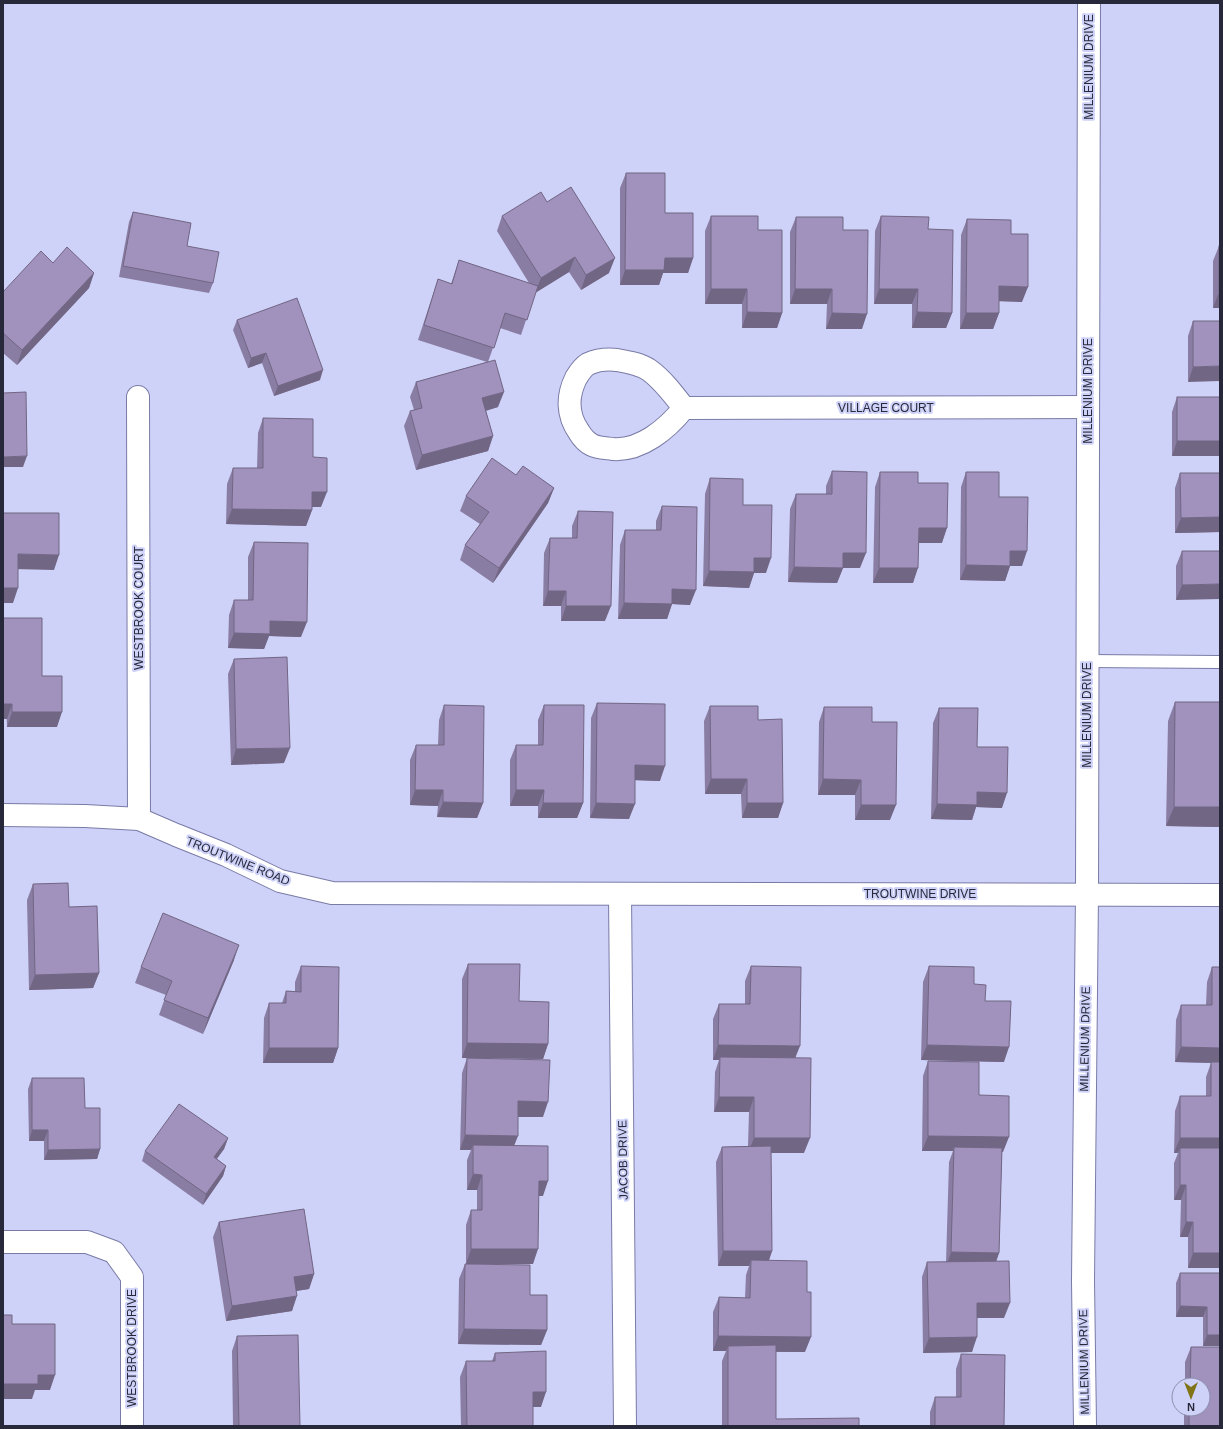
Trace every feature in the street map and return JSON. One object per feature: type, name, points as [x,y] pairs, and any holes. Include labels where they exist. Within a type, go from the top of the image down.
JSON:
[{"type":"street","name":"MILLENIUM DRIVE","points":[[1085,1426],[1083,1282],[1087,894],[1089,3]]},
{"type":"street","points":[[609,360],[635,364],[649,370],[668,388],[684,408],[668,426],[638,445],[627,448],[602,448],[592,445],[582,438],[576,428],[570,412],[570,396],[572,385],[578,373],[586,365],[596,361],[609,360]]},
{"type":"street","name":"WESTBROOK COURT","points":[[138,397],[139,819]]},
{"type":"street","name":"VILLAGE COURT","points":[[684,408],[1088,407]]},
{"type":"street","name":"TROUTWINE ROAD","points":[[3,815],[85,816],[139,819],[176,836],[226,855],[280,881],[332,893],[620,894]]},
{"type":"street","name":"TROUTWINE DRIVE","points":[[620,894],[1220,894]]},
{"type":"street","name":"JACOB DRIVE","points":[[620,894],[625,1426]]},
{"type":"street","name":"WESTBROOK DRIVE","points":[[3,1242],[87,1242],[114,1252],[132,1277],[132,1426]]},
{"type":"lane","points":[[1087,661],[1220,662]]},
{"type":"building","points":[[626,173],[665,173],[665,213],[693,213],[693,258],[665,258],[664,270],[625,270]]},
{"type":"building","points":[[571,187],[615,258],[586,275],[575,257],[541,278],[502,216],[541,192],[547,202]]},
{"type":"building","points":[[133,212],[191,223],[187,246],[219,252],[213,283],[123,266]]},
{"type":"building","points":[[711,216],[758,216],[758,230],[782,230],[782,313],[747,312],[747,289],[711,289]]},
{"type":"building","points":[[881,216],[929,217],[928,229],[953,230],[952,313],[917,312],[918,289],[879,289]]},
{"type":"building","points":[[796,217],[843,217],[843,230],[868,230],[867,314],[832,313],[832,289],[795,289]]},
{"type":"building","points":[[967,219],[1011,220],[1011,234],[1028,234],[1028,287],[999,286],[999,313],[966,313]]},
{"type":"building","points":[[1220,246],[1220,292],[1219,292]]},
{"type":"building","points":[[67,247],[94,273],[22,350],[3,333],[3,292],[41,251],[53,263]]},
{"type":"building","points":[[459,260],[538,286],[527,320],[505,313],[494,348],[424,325],[438,279],[452,284]]},
{"type":"building","points":[[297,298],[323,370],[278,386],[266,353],[251,358],[237,320]]},
{"type":"building","points":[[1193,321],[1220,321],[1220,366],[1193,367]]},
{"type":"building","points":[[495,360],[504,392],[482,398],[493,436],[422,455],[410,411],[422,408],[416,382]]},
{"type":"building","points":[[26,392],[27,456],[3,457],[3,393]]},
{"type":"building","points":[[1177,397],[1220,397],[1220,441],[1177,441]]},
{"type":"building","points":[[263,418],[313,419],[313,457],[327,458],[327,492],[312,492],[312,510],[232,509],[233,468],[263,468]]},
{"type":"building","points":[[492,458],[516,475],[523,466],[554,488],[499,568],[465,545],[489,512],[466,496]]},
{"type":"building","points":[[832,471],[867,472],[866,553],[843,553],[843,568],[794,567],[796,494],[832,494]]},
{"type":"building","points":[[880,472],[918,472],[918,483],[948,483],[947,528],[919,528],[918,568],[879,568]]},
{"type":"building","points":[[966,472],[999,472],[999,497],[1028,497],[1027,551],[1010,551],[1010,566],[966,565]]},
{"type":"building","points":[[1180,473],[1220,473],[1220,517],[1181,518]]},
{"type":"building","points":[[710,478],[743,479],[743,505],[772,505],[771,558],[754,558],[754,572],[709,571]]},
{"type":"building","points":[[662,506],[697,507],[696,590],[672,589],[672,604],[624,603],[625,530],[661,530]]},
{"type":"building","points":[[578,511],[613,512],[611,606],[566,606],[566,591],[548,591],[550,538],[577,538]]},
{"type":"building","points":[[3,513],[59,513],[59,555],[18,554],[18,588],[3,588]]},
{"type":"building","points":[[254,542],[308,543],[307,622],[270,621],[270,634],[234,633],[234,600],[253,600]]},
{"type":"building","points":[[1182,551],[1220,551],[1220,584],[1182,585]]},
{"type":"building","points":[[3,618],[42,618],[42,676],[62,676],[62,712],[12,712],[12,704],[3,704]]},
{"type":"building","points":[[287,657],[290,748],[236,749],[234,659]]},
{"type":"building","points":[[1175,702],[1220,702],[1220,807],[1174,807]]},
{"type":"building","points":[[597,703],[665,704],[665,766],[635,765],[635,804],[596,803]]},
{"type":"building","points":[[444,705],[484,706],[483,803],[443,802],[443,790],[415,790],[416,745],[444,745]]},
{"type":"building","points":[[544,705],[584,705],[583,803],[543,803],[544,790],[516,790],[516,745],[543,745]]},
{"type":"building","points":[[710,706],[758,706],[758,720],[782,719],[783,803],[747,803],[747,779],[711,779]]},
{"type":"building","points":[[824,707],[872,707],[872,722],[897,722],[896,805],[861,805],[861,780],[823,779]]},
{"type":"building","points":[[939,708],[978,708],[977,747],[1008,747],[1007,793],[977,792],[977,805],[937,804]]},
{"type":"building","points":[[68,883],[69,907],[97,906],[99,973],[35,975],[33,884]]},
{"type":"building","points":[[163,913],[239,945],[208,1018],[164,1000],[172,981],[141,967]]},
{"type":"building","points":[[468,964],[520,964],[519,1001],[549,1002],[548,1044],[467,1043]]},
{"type":"building","points":[[301,966],[339,967],[338,1048],[269,1048],[269,1003],[286,1003],[286,991],[301,992]]},
{"type":"building","points":[[751,966],[801,967],[800,1046],[718,1045],[719,1004],[750,1004]]},
{"type":"building","points":[[929,966],[974,967],[974,984],[986,985],[985,1001],[1011,1001],[1009,1047],[927,1045]]},
{"type":"building","points":[[1212,967],[1220,967],[1220,1048],[1181,1047],[1181,1005],[1212,1005]]},
{"type":"building","points":[[720,1057],[811,1058],[810,1138],[754,1138],[754,1097],[719,1097]]},
{"type":"building","points":[[467,1058],[550,1060],[548,1102],[518,1101],[518,1136],[465,1135]]},
{"type":"building","points":[[928,1061],[979,1062],[979,1095],[1009,1096],[1009,1137],[928,1136]]},
{"type":"building","points":[[1211,1062],[1220,1062],[1220,1138],[1180,1138],[1180,1096],[1211,1096]]},
{"type":"building","points":[[32,1078],[84,1078],[85,1108],[100,1108],[100,1149],[48,1150],[48,1130],[32,1130]]},
{"type":"building","points":[[179,1104],[228,1138],[214,1157],[226,1166],[206,1194],[145,1151]]},
{"type":"building","points":[[473,1145],[548,1146],[548,1181],[539,1181],[538,1249],[471,1249],[471,1210],[482,1210],[482,1175],[473,1174]]},
{"type":"building","points":[[771,1146],[772,1251],[723,1251],[722,1147]]},
{"type":"building","points":[[954,1147],[1002,1148],[999,1253],[951,1252]]},
{"type":"building","points":[[1180,1148],[1220,1148],[1220,1253],[1193,1253],[1193,1222],[1186,1222],[1186,1185],[1180,1185]]},
{"type":"building","points":[[304,1209],[314,1274],[294,1277],[297,1296],[232,1306],[219,1222]]},
{"type":"building","points":[[751,1260],[807,1261],[807,1292],[811,1292],[811,1337],[718,1336],[719,1297],[750,1298]]},
{"type":"building","points":[[1009,1261],[1010,1303],[977,1303],[977,1337],[929,1338],[927,1262]]},
{"type":"building","points":[[465,1264],[530,1265],[530,1295],[547,1295],[547,1330],[464,1329]]},
{"type":"building","points":[[1180,1273],[1220,1273],[1220,1335],[1207,1335],[1207,1307],[1180,1306]]},
{"type":"building","points":[[3,1315],[12,1315],[12,1324],[55,1324],[55,1375],[38,1375],[38,1384],[3,1384]]},
{"type":"building","points":[[298,1335],[300,1426],[239,1426],[237,1336]]},
{"type":"building","points":[[776,1345],[776,1419],[859,1418],[859,1426],[728,1426],[728,1346]]},
{"type":"building","points":[[1191,1347],[1220,1347],[1220,1426],[1189,1426],[1189,1417],[1211,1417],[1211,1377],[1190,1377]]},
{"type":"building","points":[[546,1351],[546,1392],[533,1392],[533,1426],[467,1426],[466,1361],[495,1361],[495,1353]]},
{"type":"building","points":[[961,1354],[1005,1355],[1004,1426],[935,1426],[935,1397],[961,1397]]}]
